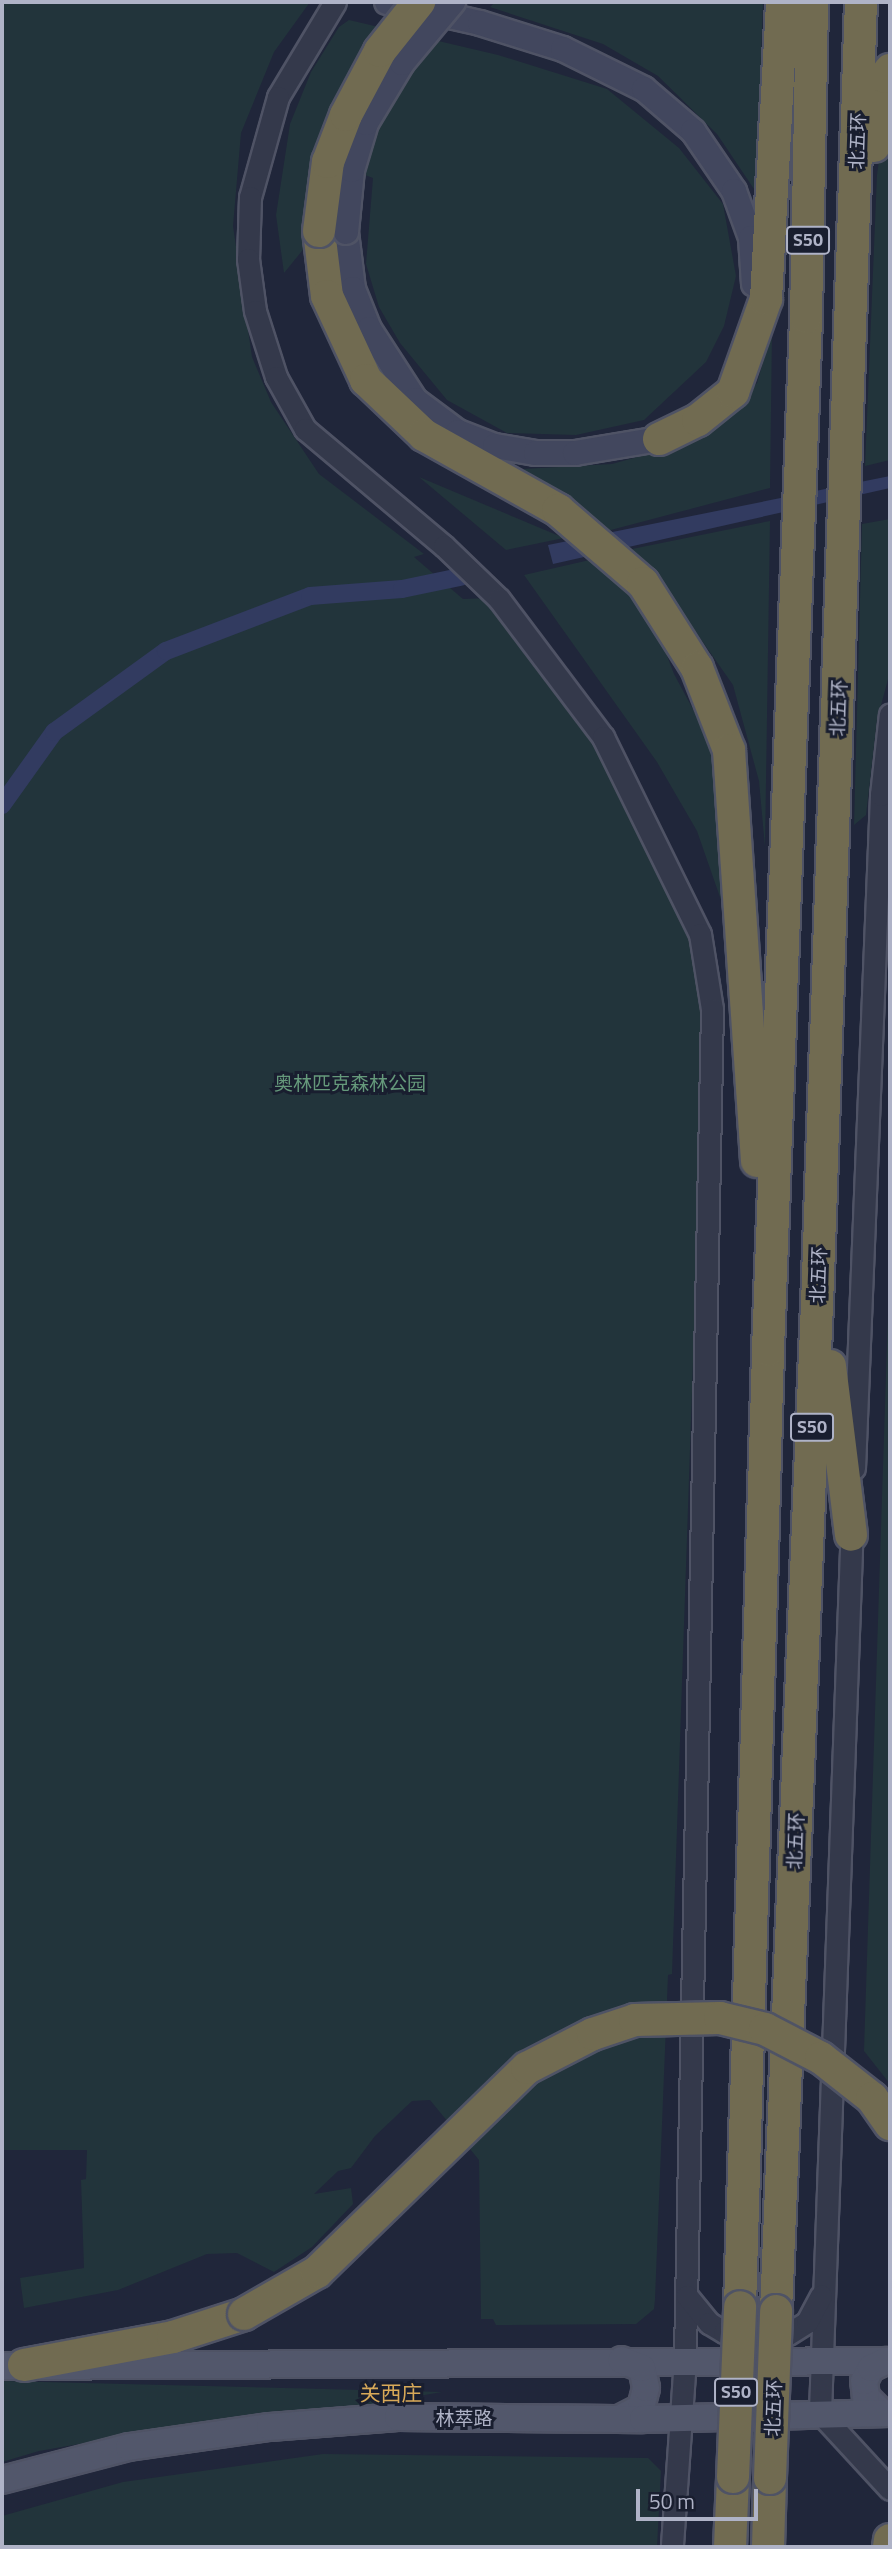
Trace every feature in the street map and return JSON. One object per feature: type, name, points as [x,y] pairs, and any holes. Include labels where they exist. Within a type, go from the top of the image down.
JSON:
[{"type":"highway","points":[[419,2],[380,51],[341,126],[328,162],[333,231],[327,296],[366,380],[424,435],[558,510],[635,575],[697,667],[729,750],[768,1350]]},
{"type":"highway","points":[[659,439],[698,420],[733,392],[766,299],[782,2]]},
{"type":"highway","name":"北五环","points":[[730,2547],[740,2307],[768,1350],[800,478],[812,2]]},
{"type":"highway","name":"北五环","points":[[768,2547],[818,1277],[861,2]]},
{"type":"highway","points":[[852,285],[885,77],[890,69]]},
{"type":"highway","points":[[818,1277],[851,1535]]},
{"type":"highway","points":[[13,2366],[173,2337],[244,2314],[317,2272],[527,2068],[593,2034],[635,2020],[720,2018],[765,2029],[821,2058],[872,2098],[890,2124]]},
{"type":"highway","points":[[889,2547],[890,2540]]},
{"type":"main road","points":[[387,2],[480,23],[595,62],[644,89],[676,115],[723,172],[751,237],[752,305],[739,349],[711,397],[659,439],[613,449],[536,453],[495,446],[458,432],[415,400],[369,329],[333,231],[366,123],[402,62],[453,2]]},
{"type":"main road","points":[[13,2366],[685,2359],[888,2361]]},
{"type":"main road","points":[[619,2419],[641,2408],[646,2388],[642,2368],[621,2360]]},
{"type":"main road","points":[[886,2413],[866,2397],[864,2381],[871,2368],[888,2361]]},
{"type":"main road","name":"林萃路","points":[[2,2480],[129,2447],[270,2427],[398,2417],[619,2419],[886,2413]]},
{"type":"street","points":[[335,2],[278,97],[250,197],[248,259],[255,311],[276,377],[305,429],[444,546],[499,598],[603,737],[700,934],[712,1009],[687,2296],[682,2417],[672,2547]]},
{"type":"street","points":[[890,714],[881,795],[820,2413],[890,2488]]},
{"type":"street","points":[[687,2296],[697,2313],[724,2332],[788,2334],[807,2322],[824,2290]]},
{"type":"green space","name":"奥林匹克森林公园","points":[[2,2],[310,2],[274,52],[241,133],[233,226],[252,357],[271,402],[319,474],[424,554],[414,557],[463,599],[490,598],[596,742],[696,938],[705,1012],[672,1974],[668,1975],[654,2309],[636,2324],[496,2325],[493,2319],[481,2319],[479,2160],[430,2100],[412,2101],[375,2136],[351,2168],[338,2171],[314,2194],[351,2188],[353,2204],[312,2247],[274,2272],[237,2253],[207,2254],[118,2290],[24,2308],[20,2278],[84,2268],[81,2180],[86,2179],[87,2150],[2,2150]]},
{"type":"green space","points":[[495,2],[763,2],[756,192],[717,134],[658,76],[603,44],[490,7]]},
{"type":"green space","points":[[349,20],[498,55],[607,89],[679,148],[723,204],[736,276],[724,326],[706,362],[644,420],[576,435],[507,433],[447,400],[400,343],[379,307],[366,264],[373,178],[315,156],[306,193],[306,246],[284,273],[276,215],[290,124],[311,72],[339,27]]},
{"type":"green space","points":[[890,85],[890,460],[865,466],[877,175]]},
{"type":"green space","points":[[772,331],[770,488],[607,531],[523,469],[612,464],[673,447],[735,408],[757,383]]},
{"type":"green space","points":[[419,477],[564,538],[506,550]]},
{"type":"green space","points":[[890,519],[890,672],[877,720],[866,815],[854,825],[862,524]]},
{"type":"green space","points":[[770,521],[765,847],[759,781],[733,685],[658,578],[627,550]]},
{"type":"green space","points":[[594,559],[650,611],[674,674],[716,752],[729,923],[697,831],[657,762],[524,575]]},
{"type":"green space","points":[[890,1252],[890,2084],[864,2051]]},
{"type":"green space","points":[[2,2381],[442,2392],[372,2404],[246,2415],[39,2451],[2,2462]]},
{"type":"green space","points":[[323,2454],[648,2458],[661,2471],[657,2547],[2,2547],[2,2516],[123,2482]]},
{"type":"water","points":[[890,476],[890,488],[553,564],[548,545]]},
{"type":"waterway","points":[[2,805],[54,732],[166,651],[310,596],[402,589],[460,577]]},
{"type":"district","name":"关西庄","points":[[391,2393]]}]
